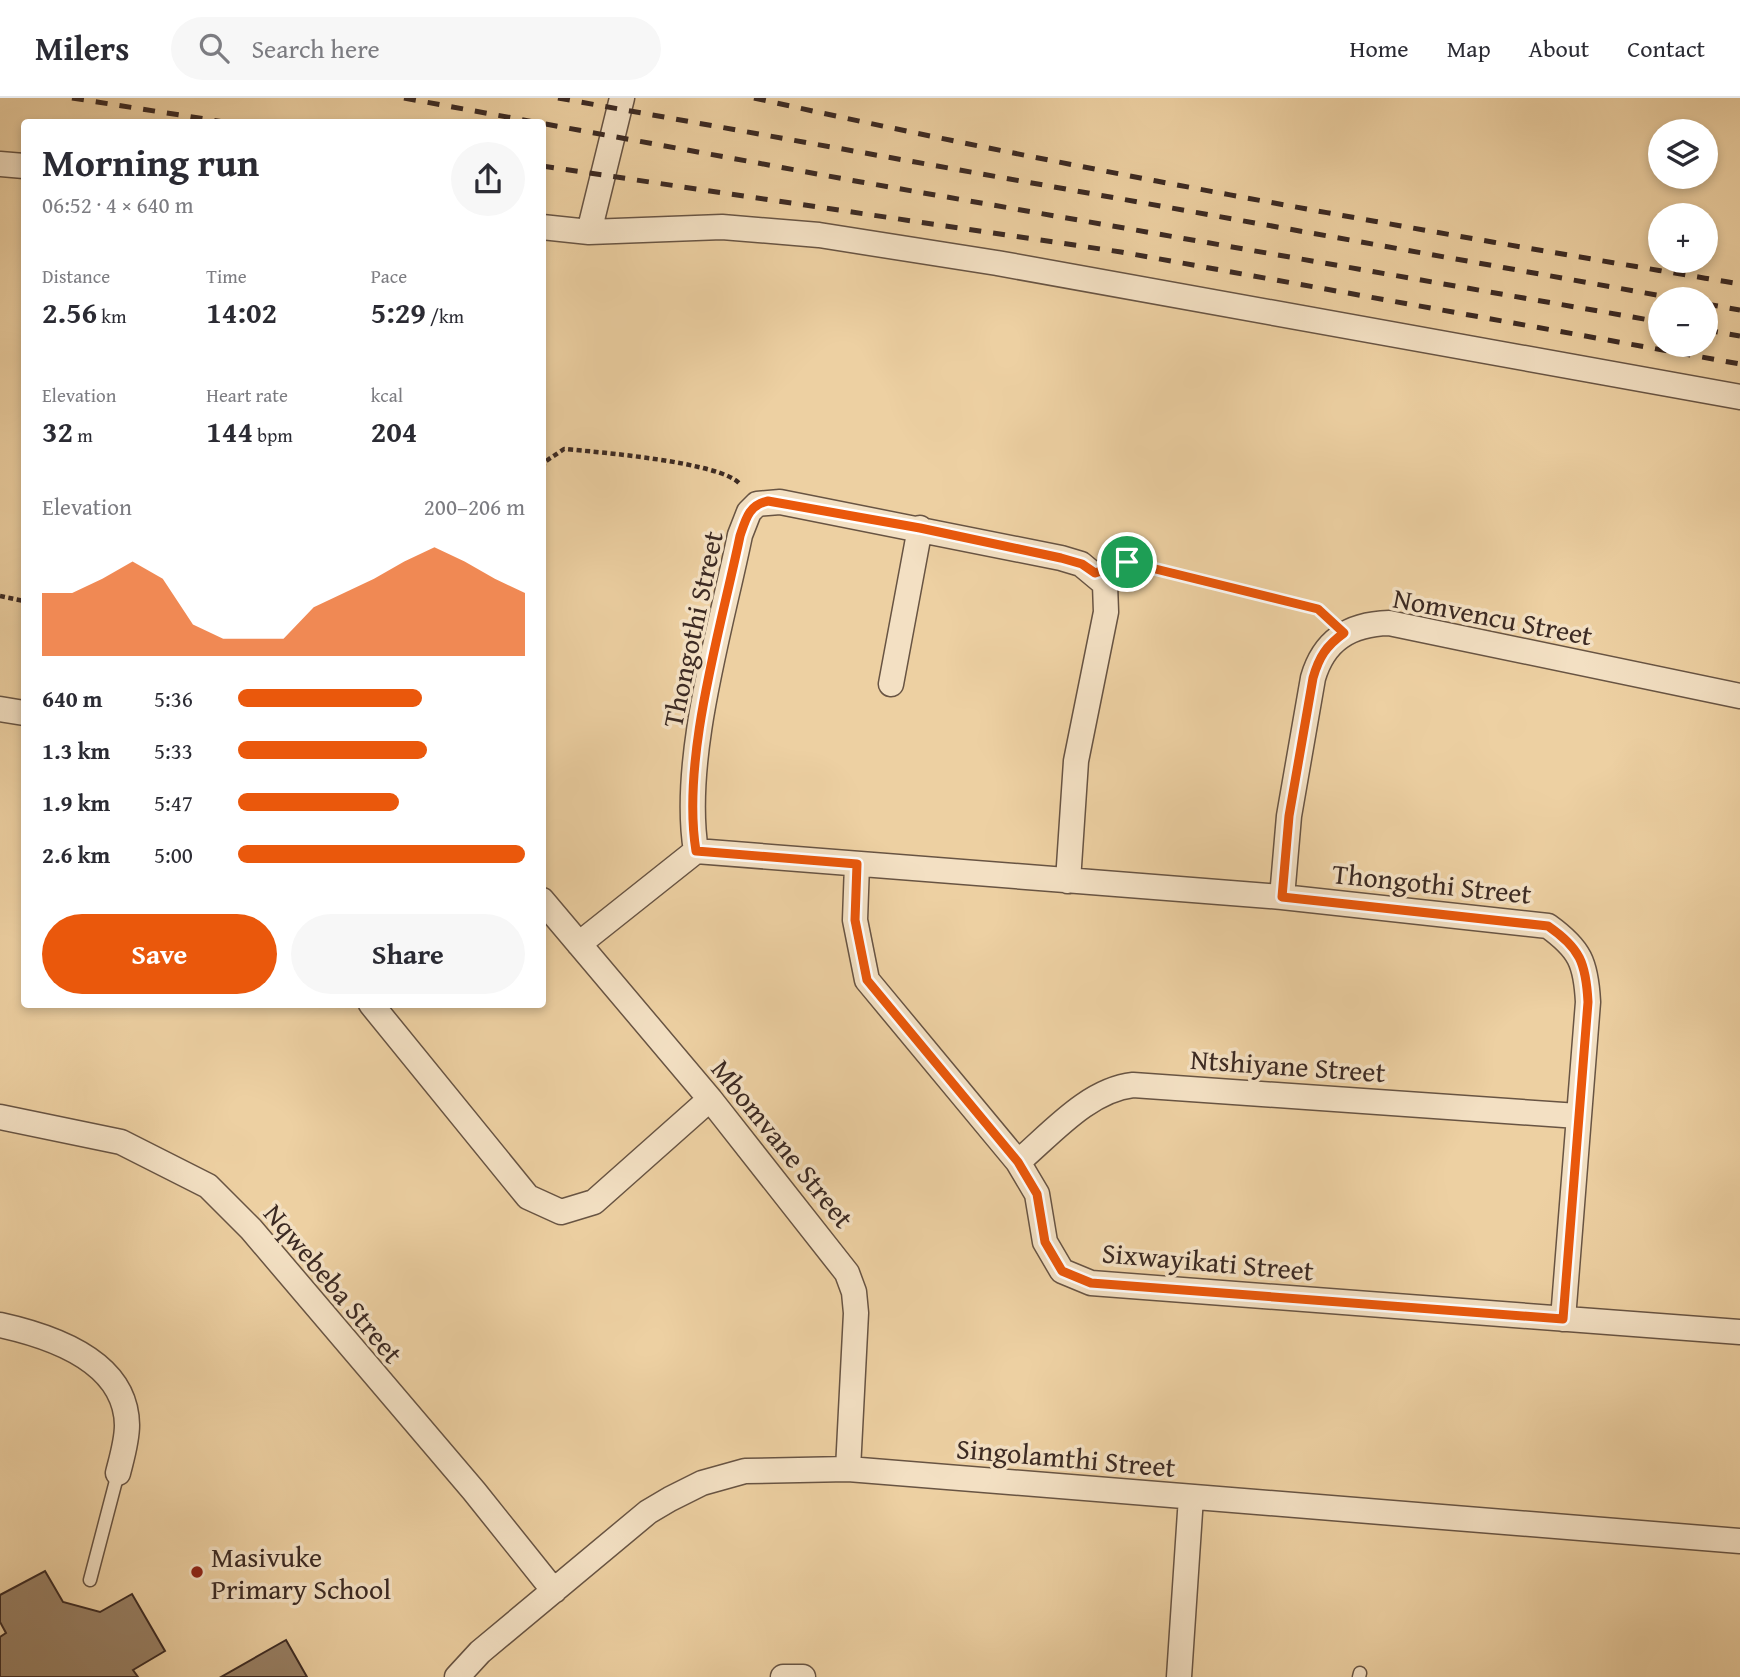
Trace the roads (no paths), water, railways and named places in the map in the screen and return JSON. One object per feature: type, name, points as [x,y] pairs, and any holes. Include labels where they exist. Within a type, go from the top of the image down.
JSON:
[{"type":"street","points":[[589,232],[622,98]]},
{"type":"street","points":[[0,164],[21,166]]},
{"type":"street","points":[[546,227],[589,232],[722,227],[819,235],[997,263],[1740,397]]},
{"type":"street","name":"Thongothi Street","points":[[1068,881],[1076,761],[1106,612],[1105,584],[1082,564],[1061,558],[780,502],[757,504],[749,512],[740,536],[702,722],[692,806],[696,851],[1068,881],[1282,897],[1548,926],[1569,941],[1581,959],[1588,1002],[1563,1319]]},
{"type":"street","points":[[891,684],[920,528]]},
{"type":"street","name":"Nomvencu Street","points":[[1282,897],[1289,816],[1313,678],[1318,659],[1328,645],[1344,633],[1367,624],[1389,623],[1740,696]]},
{"type":"street","points":[[0,709],[21,712]]},
{"type":"street","points":[[579,944],[696,851]]},
{"type":"street","name":"Sixwayikati Street","points":[[857,864],[855,920],[867,980],[1018,1162],[1037,1194],[1045,1242],[1062,1271],[1091,1283],[1740,1332]]},
{"type":"street","name":"Mbomvane Street","points":[[546,905],[710,1099],[836,1256],[854,1292],[856,1313],[848,1469]]},
{"type":"street","points":[[374,1008],[528,1197],[561,1212],[594,1202],[710,1099]]},
{"type":"street","name":"Ntshiyane Street","points":[[1018,1162],[1101,1094],[1118,1087],[1133,1085],[1578,1116]]},
{"type":"street","name":"Nqwebeba Street","points":[[0,1117],[121,1142],[208,1186],[251,1229],[474,1491],[554,1591]]},
{"type":"street","points":[[0,1325],[34,1332],[62,1343],[87,1357],[111,1382],[122,1401],[127,1423],[118,1473]]},
{"type":"street","name":"Singolamthi Street","points":[[457,1677],[480,1652],[648,1512],[702,1483],[745,1471],[848,1469],[1740,1541]]},
{"type":"street","points":[[1179,1677],[1191,1497]]},
{"type":"street","points":[[783,1677],[803,1677]]},
{"type":"lane","points":[[90,1580],[118,1473]]},
{"type":"railway","points":[[72,98],[205,119]]},
{"type":"railway","points":[[404,98],[518,119]]},
{"type":"railway","points":[[558,98],[1648,293]]},
{"type":"railway","points":[[754,98],[876,125],[1246,198],[1740,284]]},
{"type":"railway","points":[[546,124],[1648,320]]},
{"type":"railway","points":[[546,167],[1121,252],[1740,364]]},
{"type":"railway","points":[[1718,306],[1740,310]]},
{"type":"railway","points":[[1718,332],[1740,336]]},
{"type":"place","name":"Masivuke Primary School","points":[[197,1572]]}]
